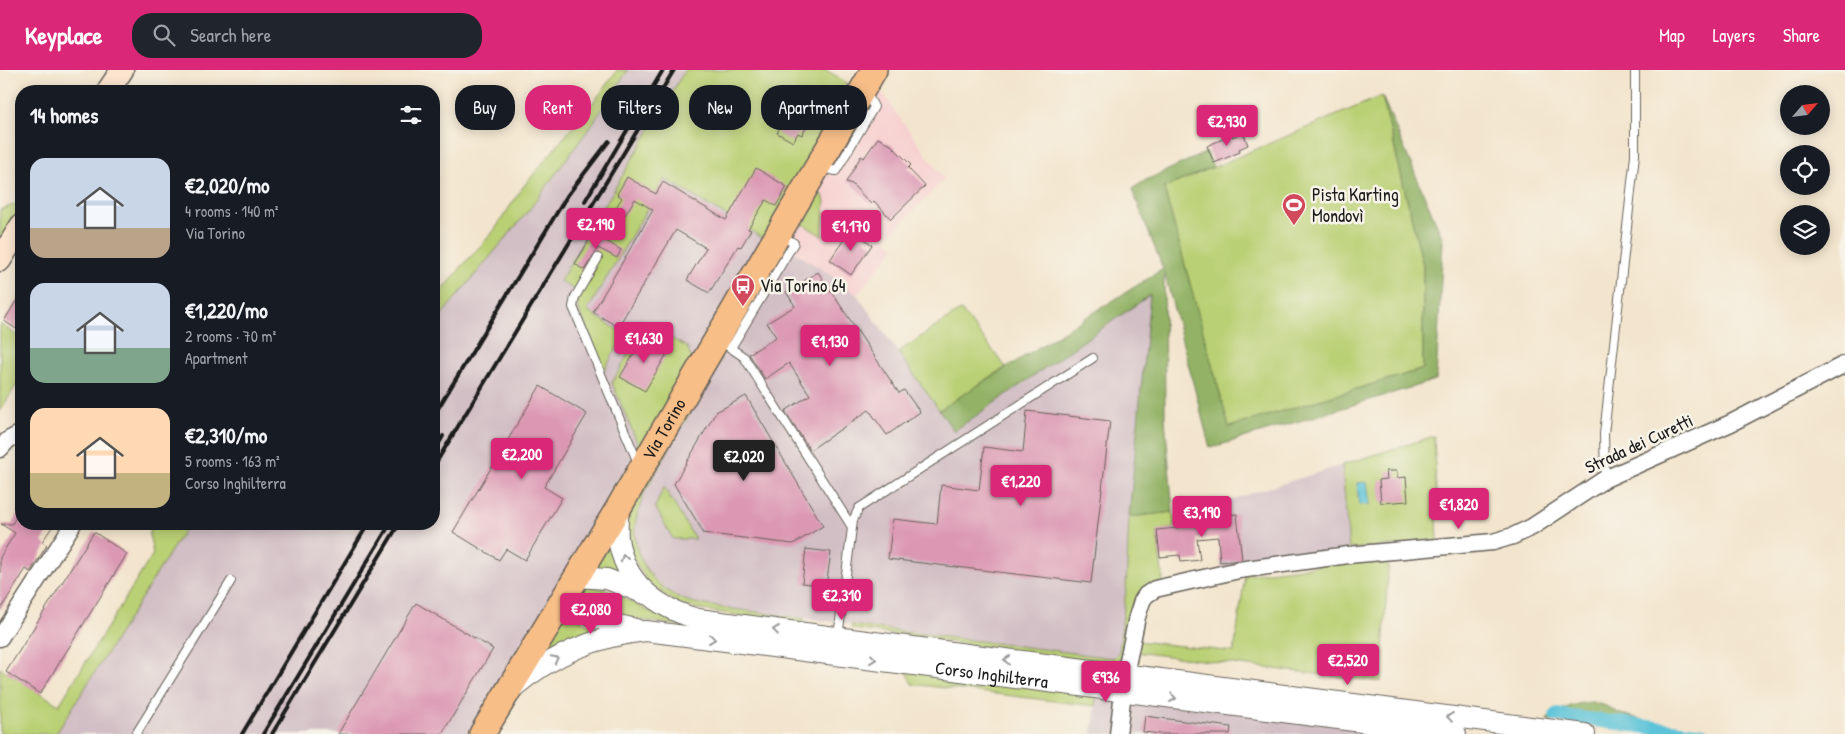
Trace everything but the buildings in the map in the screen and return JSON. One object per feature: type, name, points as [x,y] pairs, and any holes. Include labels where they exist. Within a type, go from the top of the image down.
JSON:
[{"type":"main road","points":[[112,85],[122,70]]},
{"type":"main road","name":"Via Torino","points":[[482,734],[641,469],[724,344],[778,234],[869,79]]},
{"type":"main road","points":[[0,260],[15,236]]},
{"type":"street","name":"Strada dei Curetti","points":[[1118,734],[1124,683],[1139,608],[1146,595],[1155,589],[1239,570],[1348,555],[1503,540],[1532,528],[1605,479],[1731,423],[1845,364]]},
{"type":"street","points":[[0,449],[8,440],[15,436]]},
{"type":"street","name":"Corso Inghilterra","points":[[619,507],[618,538],[624,560],[637,583],[649,596]]},
{"type":"street","points":[[0,638],[69,530]]},
{"type":"street","name":"Corso Inghilterra","points":[[837,646],[698,619],[672,610],[649,596],[607,579],[572,584],[576,605],[590,615],[612,623],[646,631],[837,646],[1255,700],[1585,734]]},
{"type":"street","name":"Corso Inghilterra","points":[[503,699],[536,669],[567,653],[608,637],[646,631]]},
{"type":"street","name":"Corso Inghilterra","points":[[1255,700],[1456,734]]},
{"type":"lane","points":[[1605,479],[1605,424],[1635,155],[1635,70]]},
{"type":"lane","points":[[598,258],[574,297],[573,307],[641,469]]},
{"type":"lane","points":[[724,344],[744,357],[852,527]]},
{"type":"lane","points":[[837,646],[852,527],[856,511],[862,505],[1093,358]]},
{"type":"lane","points":[[136,734],[231,581]]},
{"type":"shaded area","points":[[628,70],[685,70],[676,85],[618,85]]},
{"type":"shaded area","points":[[876,85],[944,179],[886,239],[895,247],[857,295],[822,269],[781,245],[849,130],[867,130],[867,100]]},
{"type":"shaded area","points":[[601,111],[601,130],[649,130],[632,159],[766,240],[473,734],[41,734],[153,554],[149,533],[151,530],[440,530],[440,317],[529,210],[588,130],[591,130],[591,126]]},
{"type":"shaded area","points":[[785,247],[822,269],[857,295],[955,431],[1151,294],[1129,517],[1126,589],[1119,652],[1113,658],[704,605],[679,598],[668,591],[651,575],[638,552],[635,539],[637,515],[645,491]]},
{"type":"shaded area","points":[[1342,465],[1349,549],[1221,568],[1214,505]]},
{"type":"shaded area","points":[[1097,694],[1403,734],[1092,734]]},
{"type":"green space","points":[[617,70],[628,70],[618,85],[606,85]]},
{"type":"green space","points":[[685,70],[826,70],[840,78],[847,85],[761,85],[761,130],[831,130],[766,240],[665,179],[587,311],[625,334],[604,370],[578,308],[577,304],[581,294],[560,281],[649,130],[679,130],[679,85],[676,85]]},
{"type":"green space","points":[[601,92],[601,111],[591,126],[591,105]]},
{"type":"green space","name":"Pista Karting Mondovì","points":[[1382,96],[1423,265],[1423,369],[1229,428],[1164,188]]},
{"type":"green space","points":[[1382,96],[1443,239],[1436,380],[1210,448],[1164,271],[1165,419],[1173,512],[1129,517],[1150,295],[954,431],[939,410],[1163,269],[1132,189],[1146,180],[1207,152],[1213,167],[1164,188],[1229,427],[1423,369],[1423,265]]},
{"type":"green space","points":[[570,130],[588,130],[529,210],[440,317],[440,294],[493,232],[523,187]]},
{"type":"green space","points":[[814,190],[823,195],[825,202],[822,236],[796,220]]},
{"type":"green space","points":[[15,204],[15,221],[0,244],[0,210]]},
{"type":"green space","points":[[961,310],[1006,367],[939,410],[898,352]]},
{"type":"green space","points":[[0,324],[15,334],[15,387],[0,411]]},
{"type":"green space","points":[[649,326],[687,347],[693,363],[641,452],[612,383],[642,330]]},
{"type":"green space","points":[[717,355],[721,358],[645,491],[635,528],[637,549],[641,560],[653,578],[670,593],[680,598],[705,605],[804,619],[804,624],[702,610],[678,604],[648,583],[633,558],[629,546],[627,519],[631,503]]},
{"type":"green space","points":[[1434,436],[1438,542],[1349,549],[1342,465]]},
{"type":"green space","points":[[664,487],[695,539],[673,539],[655,507]]},
{"type":"green space","points":[[1173,512],[1175,528],[1157,531],[1163,581],[1153,586],[1121,660],[1114,664],[852,629],[851,625],[1113,658],[1119,652],[1126,589],[1129,517]]},
{"type":"green space","points":[[151,530],[184,530],[56,734],[0,734],[0,668],[59,705],[153,554],[149,533]]},
{"type":"green space","points":[[611,538],[621,573],[608,569],[594,568]]},
{"type":"green space","points":[[1389,557],[1381,682],[1135,652],[1138,641],[1234,652],[1245,575]]},
{"type":"green space","points":[[589,586],[609,590],[646,610],[673,621],[800,640],[647,621],[624,616],[599,608],[588,602],[583,596],[582,589]]},
{"type":"green space","points":[[567,610],[585,623],[603,629],[577,636],[541,653]]},
{"type":"green space","points":[[906,670],[1097,694],[1095,706],[912,684]]},
{"type":"green space","points":[[1592,702],[1606,706],[1618,713],[1639,719],[1655,727],[1663,734],[1546,720],[1568,707]]},
{"type":"water","points":[[1367,482],[1370,504],[1359,505],[1357,483]]},
{"type":"waterway","points":[[1556,715],[1703,734]]},
{"type":"railway","points":[[585,201],[663,70]]},
{"type":"railway","points":[[440,456],[674,70]]},
{"type":"railway","points":[[440,405],[567,196],[609,141]]},
{"type":"railway","points":[[440,441],[443,436]]},
{"type":"railway","points":[[242,734],[364,530]]},
{"type":"railway","points":[[263,734],[386,530]]},
{"type":"railway","points":[[272,734],[395,530]]},
{"type":"place","name":"Pista Karting Mondovì","points":[[1294,226]]},
{"type":"place","name":"Via Torino 64","points":[[743,307]]}]
